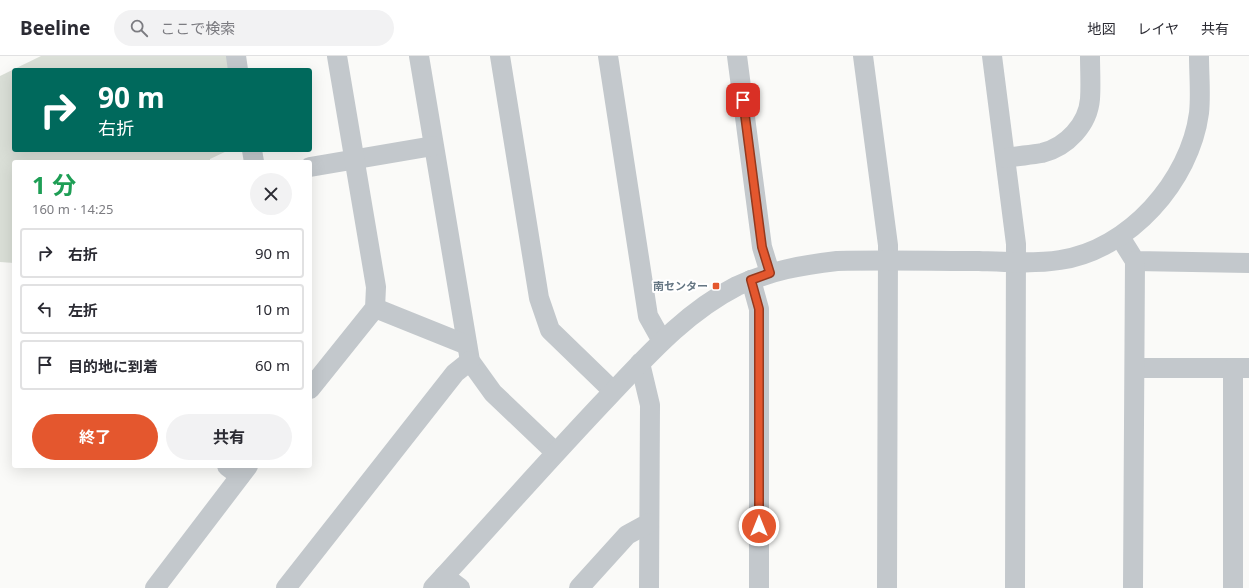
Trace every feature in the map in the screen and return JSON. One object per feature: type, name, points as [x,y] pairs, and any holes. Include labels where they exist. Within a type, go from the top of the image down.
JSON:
[{"type":"street","points":[[236,56],[238,68]]},
{"type":"street","points":[[312,387],[375,308],[376,287],[337,56]]},
{"type":"street","points":[[418,56],[468,353],[493,393],[555,452]]},
{"type":"street","points":[[500,56],[539,298],[545,317],[550,330],[614,391]]},
{"type":"street","points":[[608,56],[648,316],[662,341]]},
{"type":"street","points":[[737,56],[762,247],[770,273]]},
{"type":"street","points":[[863,56],[888,245],[887,588]]},
{"type":"street","points":[[992,56],[1016,244],[1014,588]]},
{"type":"street","points":[[1006,158],[1048,150],[1058,146],[1070,138],[1078,129],[1088,110],[1090,99],[1090,56]]},
{"type":"street","points":[[460,588],[438,582],[555,452],[662,341],[698,310],[736,287],[770,273],[837,261],[888,260],[1016,262],[1060,260],[1090,252],[1120,237],[1167,191],[1188,155],[1199,113],[1199,56]]},
{"type":"street","points":[[312,167],[354,158],[433,146]]},
{"type":"street","points":[[1120,237],[1135,261],[1133,588]]},
{"type":"street","points":[[1135,261],[1249,263]]},
{"type":"street","points":[[751,280],[759,309],[759,588]]},
{"type":"street","points":[[375,308],[468,353]]},
{"type":"street","points":[[286,588],[468,353]]},
{"type":"street","points":[[640,363],[650,405],[649,588]]},
{"type":"street","points":[[1135,368],[1241,368],[1241,480],[1233,588]]},
{"type":"street","points":[[155,588],[239,469]]},
{"type":"street","points":[[579,588],[627,535],[649,523]]},
{"type":"shaded area","points":[[41,56],[236,56],[238,68],[16,68]]},
{"type":"shaded area","points":[[12,70],[12,152],[225,152],[210,160],[12,160],[12,263],[0,262],[0,76]]},
{"type":"place","name":"南センター","points":[[716,286]]},
{"type":"route","points":[[743,100],[762,247],[770,273],[751,280],[759,309],[759,526]]}]
